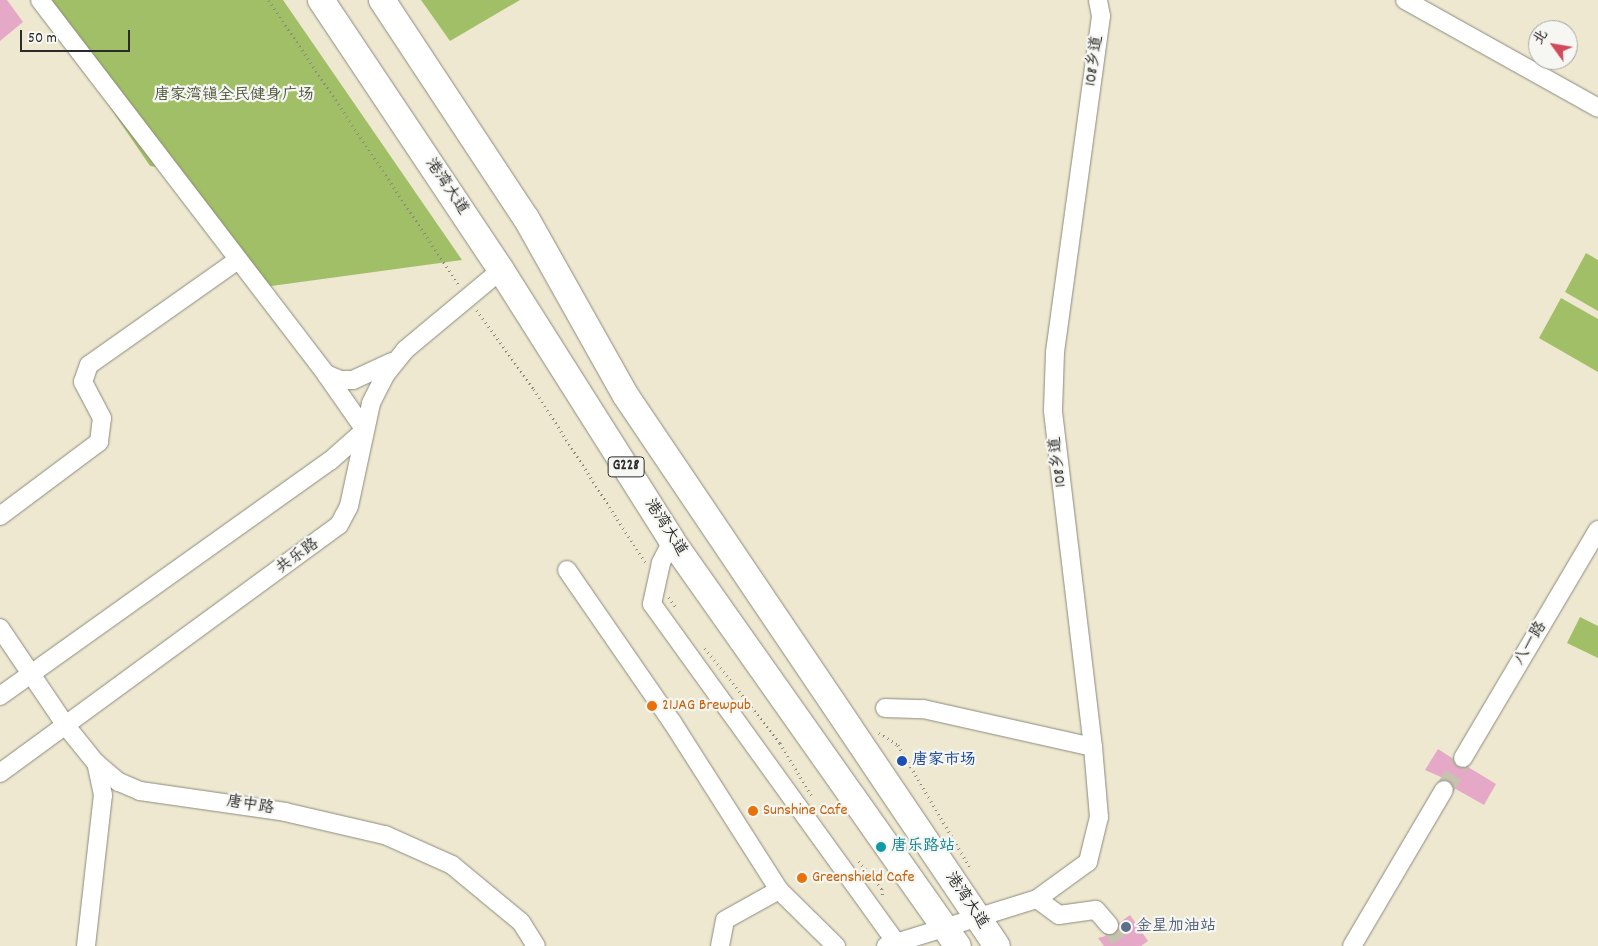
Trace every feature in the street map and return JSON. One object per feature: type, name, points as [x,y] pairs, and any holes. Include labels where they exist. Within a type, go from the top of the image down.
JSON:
[{"type":"highway","name":"港湾大道","points":[[321,0],[501,270],[672,541],[951,936]]},
{"type":"highway","name":"港湾大道","points":[[382,0],[526,218],[626,396],[996,946]]},
{"type":"street","points":[[0,696],[330,461],[365,430],[326,374],[40,0]]},
{"type":"street","name":"108乡道","points":[[1037,899],[1088,862],[1098,817],[1093,747],[1053,410],[1055,352],[1101,16],[1098,0]]},
{"type":"street","points":[[1406,0],[1598,108]]},
{"type":"street","points":[[0,516],[99,442],[102,418],[83,382],[89,365],[238,260]]},
{"type":"street","name":"共乐路","points":[[0,773],[339,526],[349,506],[365,430],[377,389],[394,361],[501,270]]},
{"type":"street","points":[[326,374],[340,380],[353,380],[394,361]]},
{"type":"street","points":[[330,461],[346,464],[355,478]]},
{"type":"street","name":"八一路","points":[[1463,758],[1598,530]]},
{"type":"street","points":[[672,541],[661,562],[652,604],[891,944],[951,936],[977,916],[1037,899],[1059,916],[1096,910],[1110,925]]},
{"type":"street","points":[[567,570],[672,722],[779,890],[836,946]]},
{"type":"street","name":"唐中路","points":[[0,628],[66,726],[96,763],[119,782],[140,791],[285,812],[386,835],[452,865],[522,922],[536,946]]},
{"type":"street","points":[[885,708],[923,709],[1093,747]]},
{"type":"street","points":[[86,946],[103,795],[96,763]]},
{"type":"street","points":[[1352,946],[1444,790]]},
{"type":"street","points":[[720,946],[725,920],[779,890]]},
{"type":"path","points":[[269,0],[468,298],[534,389],[657,580],[680,612]]},
{"type":"path","points":[[703,645],[780,743],[816,803]]},
{"type":"path","points":[[857,858],[882,889],[885,904]]},
{"type":"green space","name":"唐家湾镇全民健身广场","points":[[37,0],[283,0],[462,260],[264,287],[174,169],[150,166]]},
{"type":"green space","points":[[421,0],[520,0],[450,41]]},
{"type":"green space","points":[[1586,253],[1598,260],[1598,311],[1565,292]]},
{"type":"green space","points":[[1561,298],[1598,319],[1598,372],[1539,338]]},
{"type":"green space","points":[[1580,617],[1598,626],[1598,658],[1567,643]]},
{"type":"building","points":[[0,0],[7,0],[23,22],[0,41]]},
{"type":"building","points":[[1438,749],[1452,758],[1458,767],[1468,767],[1496,784],[1484,805],[1454,788],[1450,781],[1425,770]]},
{"type":"building","name":"金星加油站","points":[[1130,915],[1148,941],[1141,946],[1104,946],[1098,938],[1116,933],[1119,923]]},
{"type":"tunnel","points":[[1444,790],[1463,758]]},
{"type":"tunnel","points":[[1109,925],[1125,946]]},
{"type":"place","name":"21JAG Brewpub","points":[[652,706]]},
{"type":"place","name":"唐家市场","points":[[902,761]]},
{"type":"place","name":"Sunshine Cafe","points":[[753,811]]},
{"type":"place","name":"唐乐路站","points":[[881,847]]},
{"type":"place","name":"Greenshield Cafe","points":[[802,878]]},
{"type":"place","name":"金星加油站","points":[[1126,927]]}]
